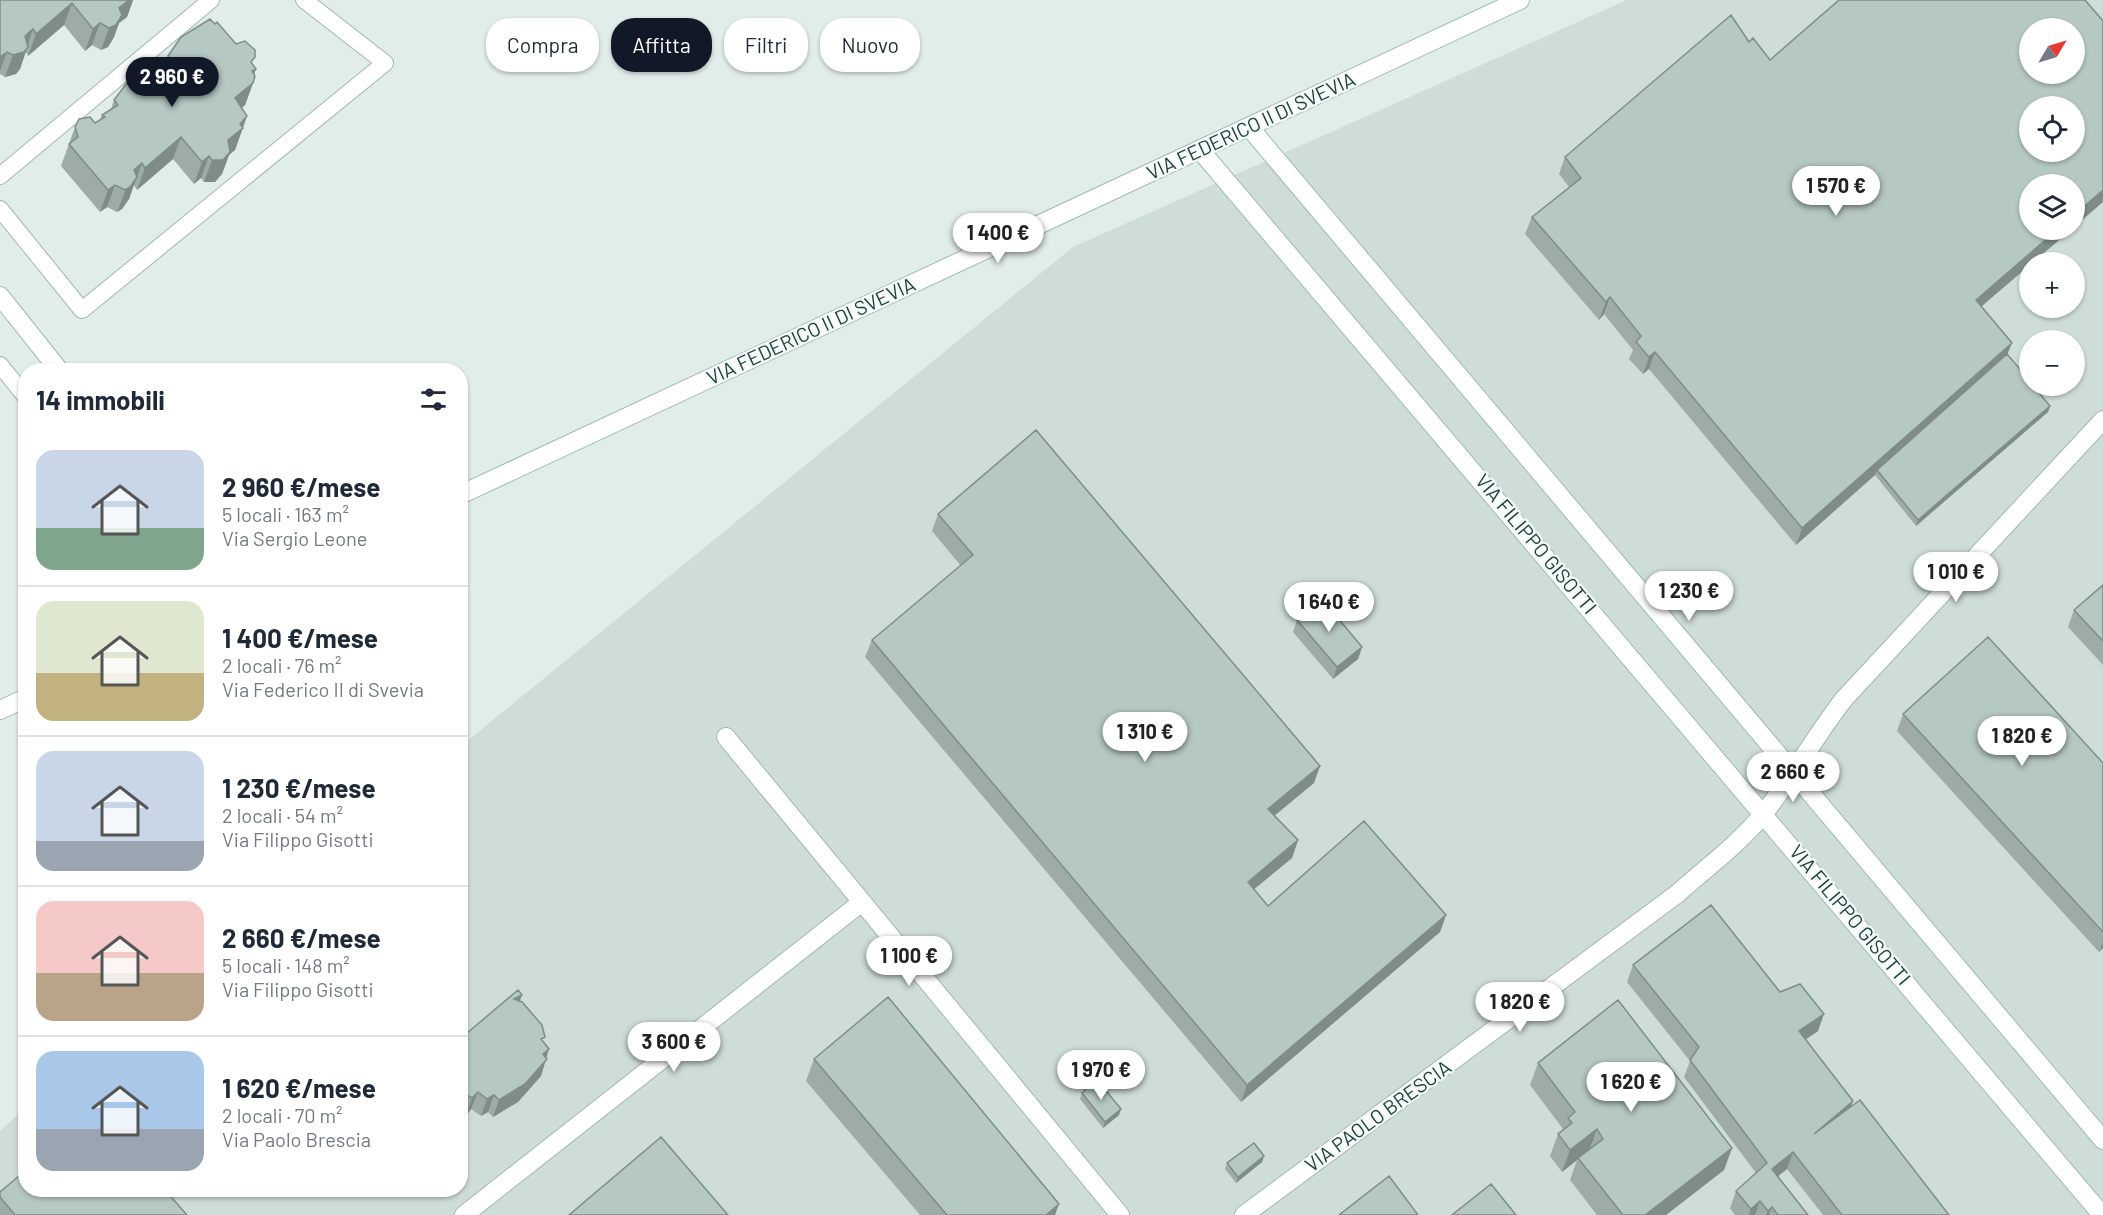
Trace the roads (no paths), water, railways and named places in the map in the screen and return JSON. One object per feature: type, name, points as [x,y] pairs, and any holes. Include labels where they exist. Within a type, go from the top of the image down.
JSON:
[{"type":"street","name":"VIA FEDERICO II DI SVEVIA","points":[[468,491],[1520,0]]},
{"type":"street","points":[[1249,127],[2103,1140]]},
{"type":"street","name":"VIA FILIPPO GISOTTI","points":[[1200,150],[1764,813],[2102,1215]]},
{"type":"street","points":[[0,296],[53,363]]},
{"type":"street","name":"VIA PAOLO BRESCIA","points":[[1244,1215],[1677,894],[1764,813],[1837,708],[1882,656],[2103,420]]},
{"type":"street","points":[[0,710],[18,702]]},
{"type":"street","points":[[726,737],[1120,1215]]},
{"type":"street","points":[[464,1215],[862,902]]},
{"type":"lane","points":[[0,176],[211,0]]},
{"type":"lane","points":[[0,209],[82,310],[385,63],[304,0]]},
{"type":"lane","points":[[0,365],[18,387]]}]
